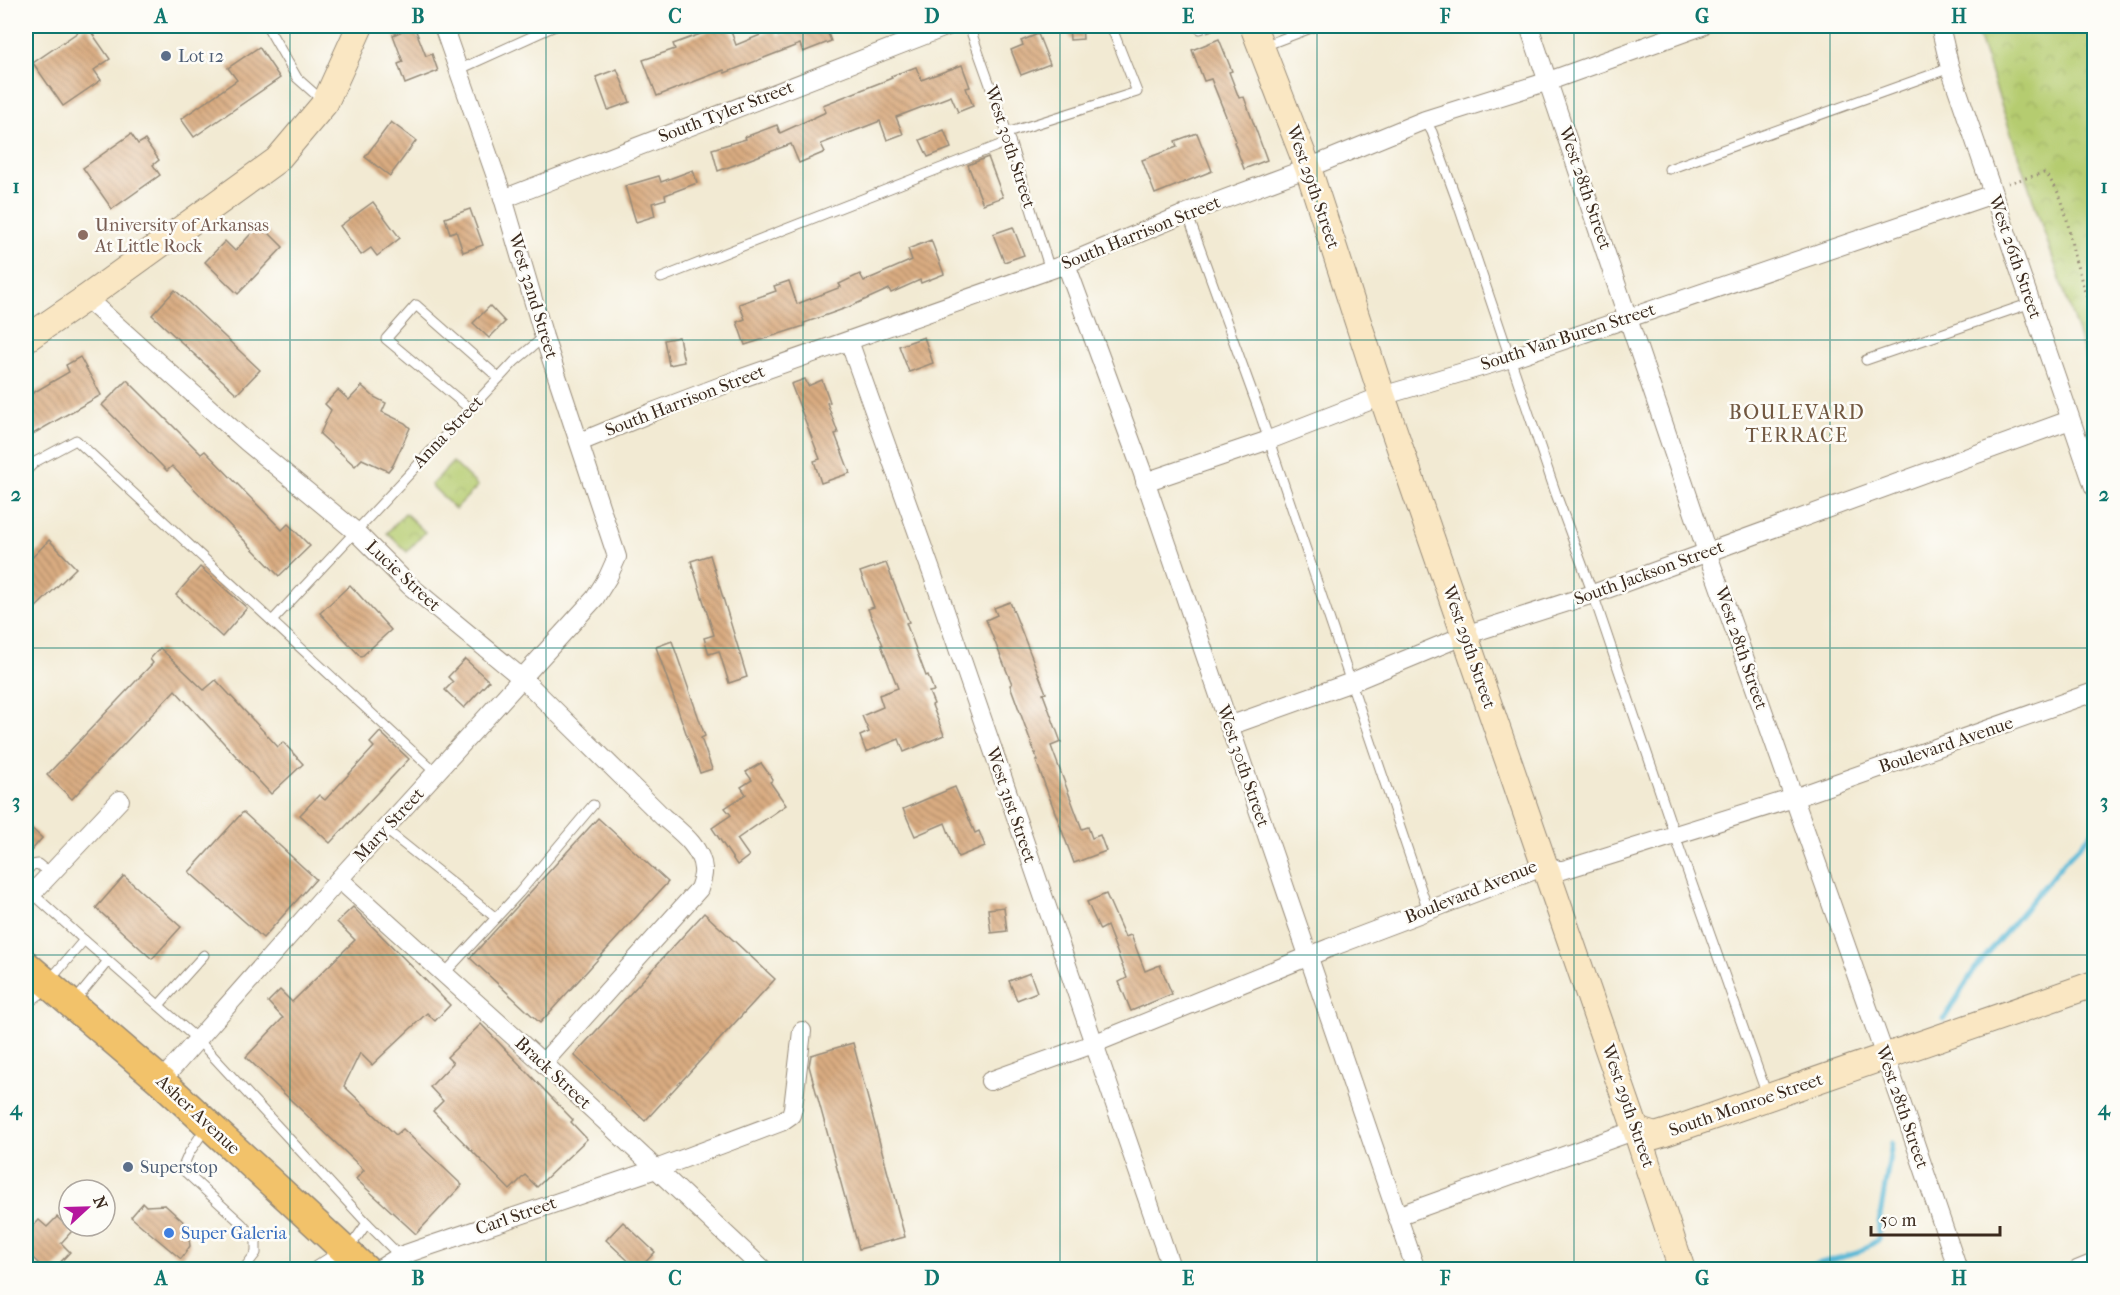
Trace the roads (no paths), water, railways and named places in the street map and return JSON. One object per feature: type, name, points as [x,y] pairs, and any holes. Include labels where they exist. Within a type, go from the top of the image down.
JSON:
[{"type":"main road","name":"Asher Avenue","points":[[32,983],[71,1005],[160,1081],[357,1261]]},
{"type":"street","points":[[26,339],[277,160],[325,103],[360,26]]},
{"type":"street","name":"West 32nd Street","points":[[442,26],[503,199],[544,337],[617,557],[613,568]]},
{"type":"street","name":"South Tyler Street","points":[[503,199],[948,26]]},
{"type":"street","name":"West 28th Street","points":[[1529,26],[1707,552],[1958,1269]]},
{"type":"street","name":"South Harrison Street","points":[[580,442],[664,407],[1058,267],[1187,213],[1308,168],[1425,120],[1549,81],[1702,26]]},
{"type":"street","name":"West 26th Street","points":[[1940,26],[1950,68],[2094,487]]},
{"type":"street","name":"West 29th Street","points":[[1257,35],[1308,168],[1383,396],[1682,1269]]},
{"type":"street","name":"South Van Buren Street","points":[[1145,482],[1269,440],[1383,396],[1511,358],[1993,194]]},
{"type":"street","name":"West 30th Street","points":[[1058,267],[1145,482],[1416,1269]]},
{"type":"street","name":"Lucie Street","points":[[86,298],[247,442],[355,531],[409,585],[523,679],[693,845],[704,868],[699,889],[543,1063]]},
{"type":"street","name":"West 31st Street","points":[[849,341],[932,573],[1172,1269]]},
{"type":"street","name":"South Jackson Street","points":[[1229,726],[1352,681],[1465,635],[1593,594],[2070,420]]},
{"type":"street","name":"Mary Street","points":[[160,1081],[339,879],[595,598],[613,568]]},
{"type":"street","name":"Boulevard Avenue","points":[[990,1082],[1093,1044],[1329,948],[1540,868],[1544,863],[1557,870],[1563,870],[1675,836],[1794,798],[2094,692]]},
{"type":"street","points":[[29,896],[120,800]]},
{"type":"street","name":"Brack Street","points":[[339,879],[543,1063],[764,1269]]},
{"type":"street","name":"South Monroe Street","points":[[1397,1216],[1636,1130],[1655,1136],[2094,984]]},
{"type":"street","points":[[656,1169],[782,1122],[790,1115],[802,1031]]},
{"type":"street","name":"Carl Street","points":[[378,1269],[400,1256],[656,1169]]},
{"type":"street","points":[[318,1269],[357,1261]]},
{"type":"lane","points":[[267,26],[297,78],[325,103]]},
{"type":"lane","points":[[458,70],[555,26]]},
{"type":"lane","name":"West 30th Street","points":[[969,26],[1008,137],[1058,267]]},
{"type":"lane","points":[[661,278],[1008,137],[1137,92],[1111,26]]},
{"type":"lane","points":[[1199,26],[1200,29],[1209,26]]},
{"type":"lane","points":[[1257,35],[1269,44],[1316,26]]},
{"type":"lane","points":[[1669,169],[1950,68]]},
{"type":"lane","points":[[1425,120],[1440,154],[1556,495],[1593,594],[1767,1098]]},
{"type":"lane","points":[[1187,213],[1269,440],[1428,910]]},
{"type":"lane","points":[[1866,360],[2031,303]]},
{"type":"lane","points":[[470,410],[386,339],[416,305],[499,378]]},
{"type":"lane","name":"Anna Street","points":[[272,621],[515,361],[544,337]]},
{"type":"lane","points":[[26,471],[34,462],[76,440],[437,774]]},
{"type":"lane","points":[[444,974],[496,918],[593,805]]},
{"type":"lane","points":[[385,830],[496,918]]},
{"type":"lane","points":[[26,872],[32,865],[38,864],[50,874]]},
{"type":"lane","points":[[29,896],[84,940],[198,1040],[400,1256]]},
{"type":"lane","points":[[32,983],[84,940]]},
{"type":"lane","points":[[159,1005],[204,955]]},
{"type":"lane","points":[[71,1005],[108,961]]},
{"type":"lane","points":[[208,1125],[189,1153],[182,1169],[256,1240],[256,1253],[243,1269]]},
{"type":"lane","points":[[357,1261],[367,1223]]},
{"type":"waterway","points":[[1944,1019],[1974,970],[2065,861],[2094,831]]},
{"type":"waterway","points":[[1795,1270],[1857,1253],[1878,1240],[1892,1143]]},
{"type":"place","name":"Lot 12","points":[[166,56]]},
{"type":"place","name":"University of Arkansas At Little Rock","points":[[83,235]]},
{"type":"place","name":"Superstop","points":[[128,1167]]},
{"type":"place","name":"Super Galeria","points":[[169,1233]]},
{"type":"district","name":"BOULEVARD TERRACE","points":[[1797,424]]}]
